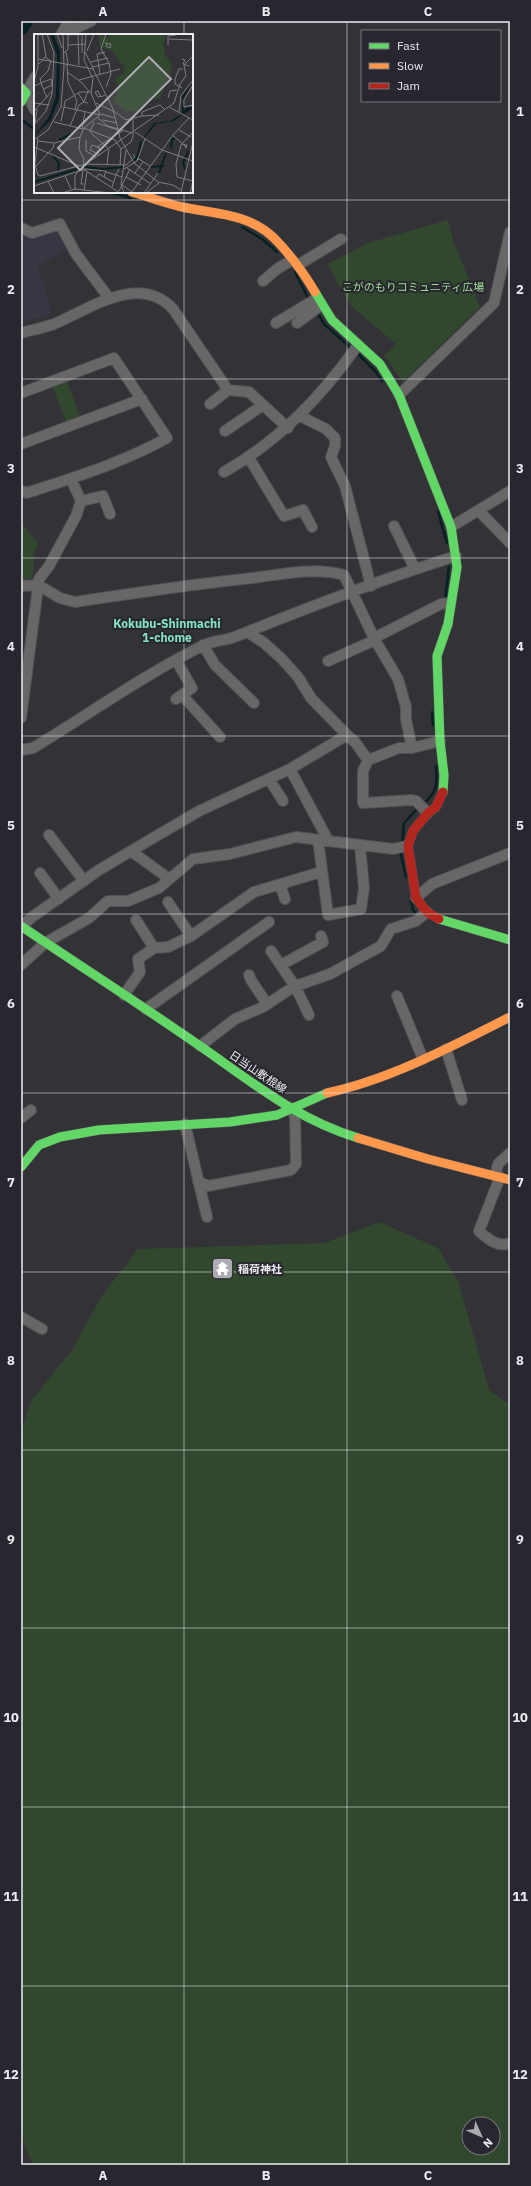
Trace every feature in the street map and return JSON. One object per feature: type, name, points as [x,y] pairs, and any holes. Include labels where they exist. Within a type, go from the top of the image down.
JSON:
[{"type":"street","points":[[62,34],[69,21]]},
{"type":"street","points":[[64,34],[91,21]]},
{"type":"street","points":[[34,78],[23,95],[34,109]]},
{"type":"street","points":[[135,193],[183,207],[229,214],[256,226],[273,237],[295,263],[332,320],[380,364],[399,395],[428,465],[450,527],[456,556],[447,603],[448,624],[437,656],[440,741],[444,775],[443,794],[436,807],[426,812],[413,830],[408,846],[416,898],[426,913],[448,922],[510,940]]},
{"type":"street","points":[[21,228],[32,233],[60,224],[76,254],[109,298]]},
{"type":"street","points":[[399,395],[494,303],[510,232]]},
{"type":"street","points":[[263,281],[277,269],[295,263],[341,239]]},
{"type":"street","points":[[21,333],[55,324],[109,298],[148,294],[167,303],[195,340],[228,390]]},
{"type":"street","points":[[276,322],[308,309],[319,302]]},
{"type":"street","points":[[298,323],[308,309]]},
{"type":"street","points":[[224,472],[249,458],[288,428],[300,416],[358,344]]},
{"type":"street","points":[[21,393],[114,358],[167,438],[136,455],[71,479],[27,493],[21,491]]},
{"type":"street","points":[[210,404],[228,390],[247,391],[288,428]]},
{"type":"street","points":[[21,444],[142,399]]},
{"type":"street","points":[[225,431],[263,405]]},
{"type":"street","points":[[300,416],[326,429],[335,438],[335,446],[331,457],[345,486],[371,586]]},
{"type":"street","points":[[249,458],[284,516],[303,510],[312,527]]},
{"type":"street","points":[[21,718],[40,577],[76,516],[81,501],[71,479]]},
{"type":"street","points":[[450,527],[479,511],[510,491]]},
{"type":"street","points":[[81,501],[103,496],[110,514]]},
{"type":"street","points":[[479,511],[510,543]]},
{"type":"street","points":[[394,526],[415,568]]},
{"type":"street","points":[[21,750],[33,748],[203,645],[235,637],[415,568],[456,556]]},
{"type":"street","points":[[21,586],[38,585],[60,598],[75,602],[182,585],[306,572],[330,571],[344,575],[375,639],[398,679],[406,707],[406,720],[412,748]]},
{"type":"street","points":[[328,661],[447,603]]},
{"type":"street","points":[[247,632],[263,642],[282,658],[298,677],[311,698],[355,742],[368,760]]},
{"type":"street","points":[[203,645],[215,665],[254,703]]},
{"type":"street","points":[[176,660],[192,688],[179,697],[220,737]]},
{"type":"street","points":[[22,926],[32,917],[84,881],[199,811],[290,769],[347,735]]},
{"type":"street","points":[[426,812],[416,801],[363,803],[363,771],[368,760],[399,748],[412,748],[440,741]]},
{"type":"street","points":[[290,769],[323,840],[321,872],[328,915],[361,909],[364,888],[360,846]]},
{"type":"street","points":[[269,779],[283,801]]},
{"type":"street","points":[[49,836],[84,881]]},
{"type":"street","points":[[21,965],[45,943],[89,918],[108,901],[128,901],[159,888],[168,878],[193,859],[230,854],[296,837],[360,846],[393,848],[408,846]]},
{"type":"street","points":[[131,851],[168,878]]},
{"type":"street","points":[[416,898],[432,884],[510,853]]},
{"type":"street","points":[[124,995],[140,972],[138,959],[154,948],[168,947],[191,936],[254,892],[321,872]]},
{"type":"street","points":[[40,873],[59,899]]},
{"type":"street","points":[[280,885],[285,899]]},
{"type":"street","points":[[168,902],[191,936]]},
{"type":"street","points":[[200,1046],[235,1019],[267,1004],[295,986],[337,971],[381,946],[391,929],[416,921],[426,913]]},
{"type":"street","points":[[136,920],[154,948]]},
{"type":"street","points":[[146,1009],[269,922]]},
{"type":"street","name":"日当山敷根線","points":[[22,926],[45,943],[200,1046],[272,1098],[313,1121],[336,1131],[428,1159],[510,1180]]},
{"type":"street","points":[[281,965],[323,942],[321,936]]},
{"type":"street","points":[[271,951],[295,986],[309,1015]]},
{"type":"street","points":[[249,975],[250,980],[267,1004]]},
{"type":"street","points":[[397,996],[423,1059]]},
{"type":"street","points":[[21,1167],[39,1145],[60,1137],[99,1130],[263,1119],[277,1116],[321,1094],[350,1088],[423,1059],[510,1017]]},
{"type":"street","points":[[446,1049],[462,1100]]},
{"type":"street","points":[[198,1181],[208,1186],[291,1170],[296,1164],[295,1117],[292,1108]]},
{"type":"street","points":[[21,1118],[31,1110]]},
{"type":"street","points":[[185,1124],[207,1217]]},
{"type":"street","points":[[510,1152],[498,1164],[498,1176],[479,1231],[491,1242],[506,1245],[510,1243]]},
{"type":"street","points":[[21,1317],[42,1330]]},
{"type":"shaded area","points":[[57,227],[71,248],[38,266],[52,315],[21,322],[21,235],[26,238]]},
{"type":"green space","name":"こがのもりコミュニティ広場","points":[[448,220],[453,240],[480,307],[403,382],[384,356],[396,344],[351,306],[327,264],[368,243]]},
{"type":"green space","points":[[67,381],[81,419],[67,425],[53,387]]},
{"type":"green space","points":[[22,523],[38,544],[33,555],[35,557],[32,578],[21,580]]},
{"type":"green space","points":[[379,1222],[438,1248],[458,1281],[489,1390],[510,1405],[510,2165],[34,2165],[25,2148],[21,2126],[21,1432],[31,1401],[72,1350],[101,1297],[138,1249],[325,1243]]},
{"type":"waterway","points":[[21,27],[25,21]]},
{"type":"waterway","points":[[21,119],[34,129]]},
{"type":"waterway","points":[[113,193],[131,198]]},
{"type":"waterway","points":[[242,227],[262,239],[277,252]]},
{"type":"waterway","points":[[295,272],[309,300]]},
{"type":"waterway","points":[[317,312],[324,324],[352,349]]},
{"type":"waterway","points":[[356,352],[375,371],[382,381]]},
{"type":"waterway","points":[[438,512],[447,543]]},
{"type":"waterway","points":[[445,601],[449,566]]},
{"type":"waterway","points":[[432,712],[433,725]]},
{"type":"waterway","points":[[423,804],[432,795],[436,788],[436,766]]},
{"type":"waterway","points":[[402,844],[404,823],[419,807]]},
{"type":"waterway","points":[[400,851],[406,877]]},
{"type":"waterway","points":[[411,901],[413,910],[419,916]]},
{"type":"traffic: fast","points":[[21,88],[26,93],[21,102]]},
{"type":"traffic: fast","points":[[315,292],[332,320],[380,364],[399,395],[451,527],[457,567],[448,624],[437,656],[440,741],[444,775],[443,792]]},
{"type":"traffic: fast","points":[[439,919],[510,940]]},
{"type":"traffic: fast","points":[[21,926],[178,1031],[256,1086],[294,1110],[314,1121],[358,1138]]},
{"type":"traffic: fast","points":[[21,1167],[39,1145],[60,1137],[99,1130],[230,1122],[277,1115],[327,1093]]},
{"type":"traffic: slow","points":[[135,193],[176,205],[242,219],[264,230],[280,244],[306,277],[315,292]]},
{"type":"traffic: slow","points":[[327,1093],[374,1080],[397,1071],[510,1017]]},
{"type":"traffic: slow","points":[[358,1138],[428,1159],[510,1180]]},
{"type":"traffic: jam","points":[[439,919],[427,912],[416,898],[408,846],[413,831],[428,813],[436,807],[443,792]]},
{"type":"place","name":"稲荷神社","points":[[222,1269]]},
{"type":"district","name":"Kokubu-Shinmachi 1-chome","points":[[167,630]]}]
